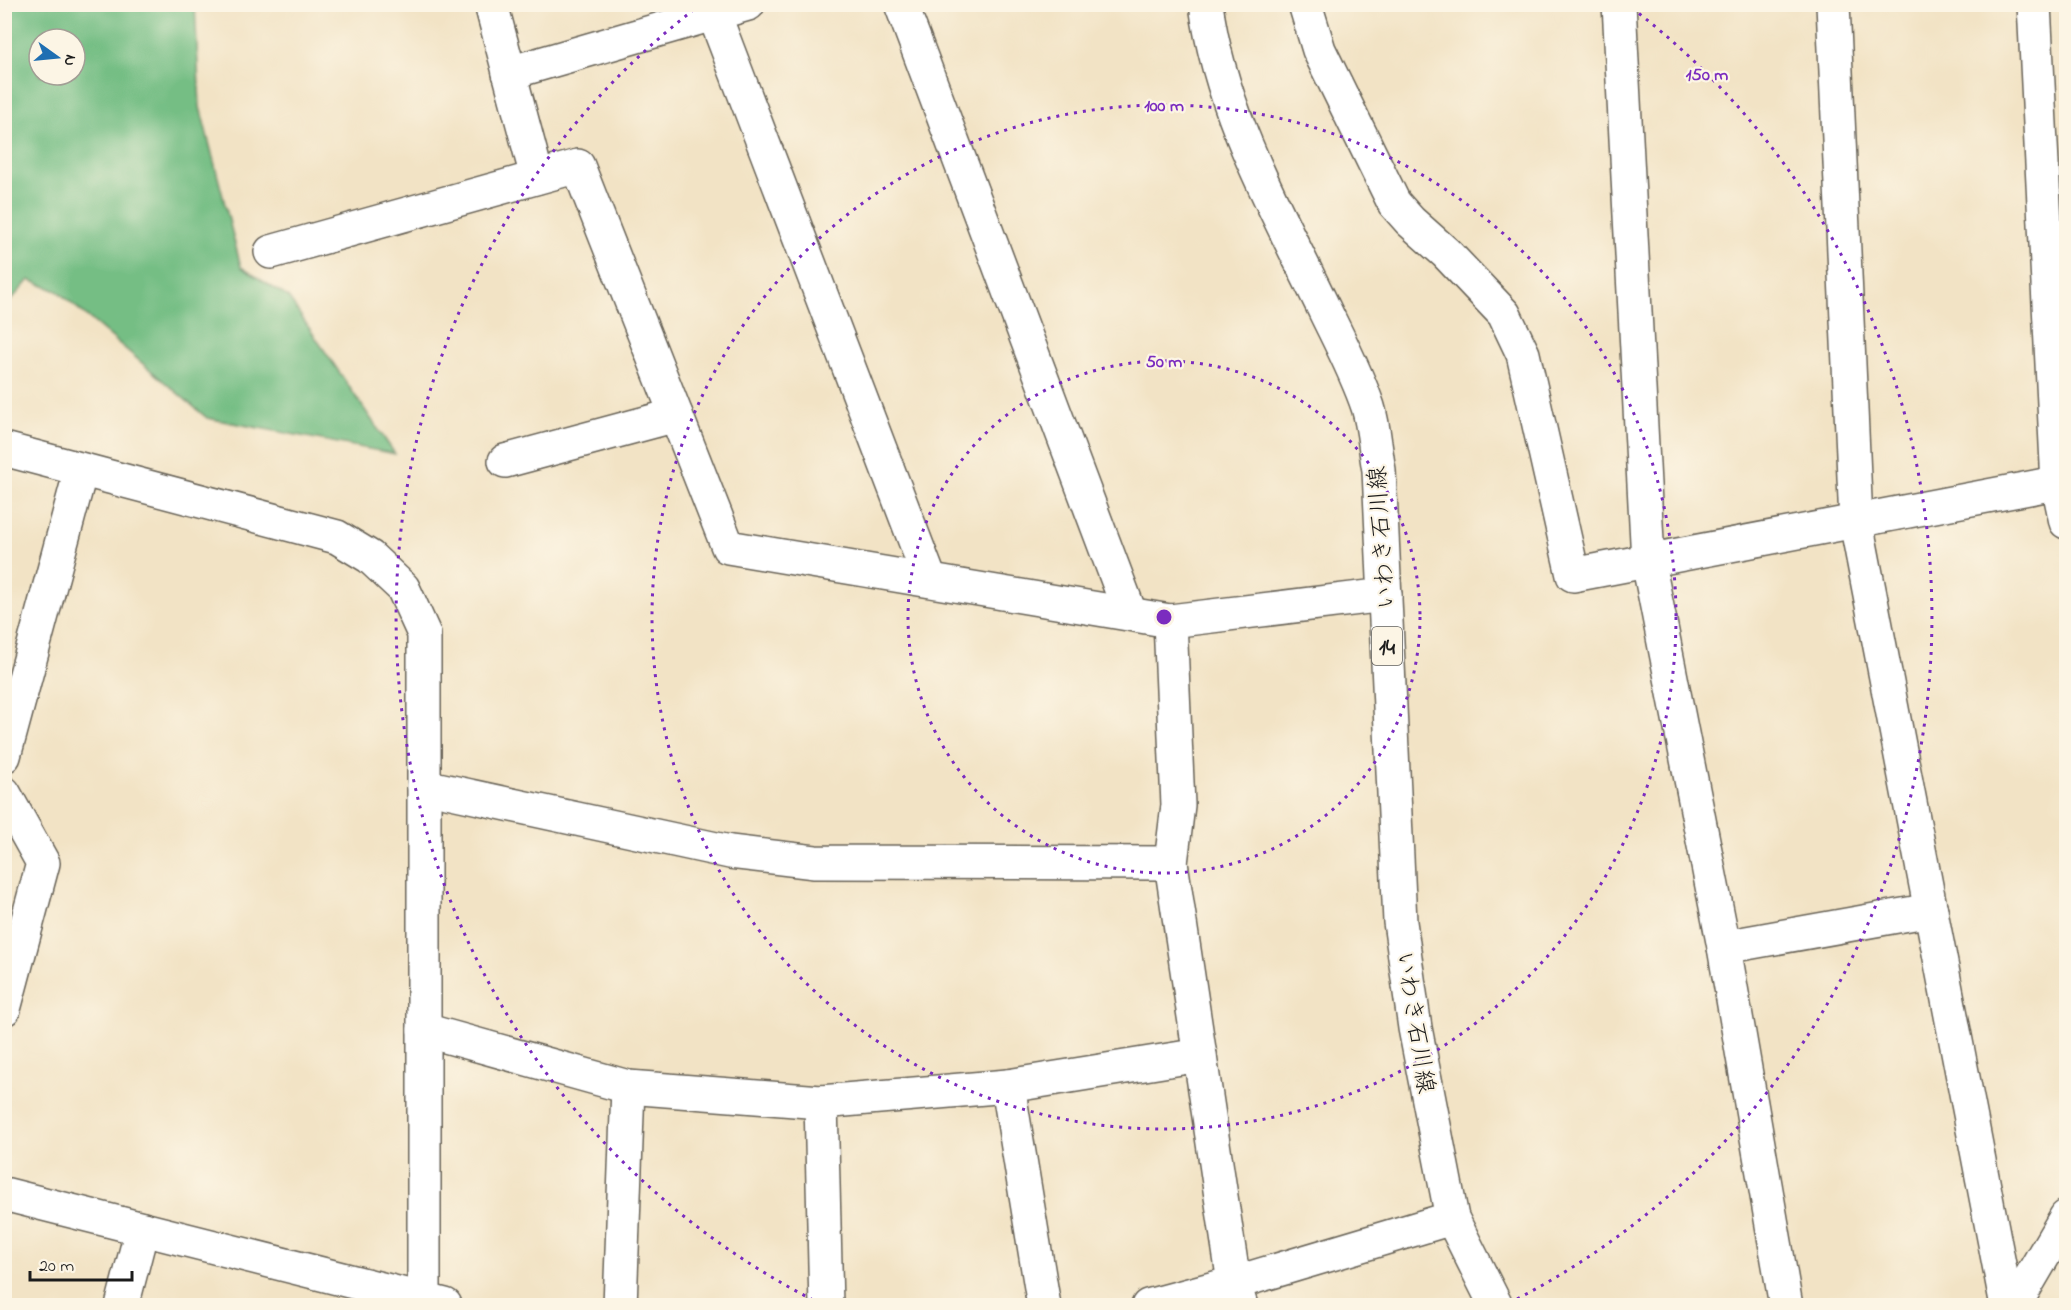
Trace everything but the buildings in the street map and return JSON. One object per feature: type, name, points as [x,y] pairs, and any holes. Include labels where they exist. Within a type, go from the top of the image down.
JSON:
[{"type":"street","points":[[491,4],[537,177]]},
{"type":"street","points":[[509,73],[748,4]]},
{"type":"street","points":[[901,4],[1130,613]]},
{"type":"street","name":"いわき石川線","points":[[1206,4],[1208,23],[1230,106],[1265,186],[1348,358],[1368,408],[1379,470],[1400,921],[1415,1028],[1452,1218],[1496,1305]]},
{"type":"street","points":[[1305,4],[1319,50],[1394,203],[1504,314],[1523,354],[1574,575],[2062,482]]},
{"type":"street","points":[[1619,4],[1648,561],[1724,947],[1786,1305]]},
{"type":"street","points":[[1833,4],[1856,522],[2007,1305]]},
{"type":"street","points":[[2034,4],[2062,482],[2067,522]]},
{"type":"street","points":[[714,14],[930,580]]},
{"type":"street","points":[[271,252],[578,166],[728,547],[1170,621],[1385,595]]},
{"type":"street","points":[[505,460],[676,415]]},
{"type":"street","points":[[4,449],[337,537],[370,557],[403,588],[424,634],[424,1030],[432,1304],[4,1194]]},
{"type":"street","points":[[4,756],[81,470]]},
{"type":"street","points":[[1170,621],[1178,806],[1171,862],[1238,1294]]},
{"type":"street","points":[[424,786],[730,852],[815,862],[1171,862]]},
{"type":"street","points":[[4,793],[43,863],[4,1009]]},
{"type":"street","points":[[1724,947],[1931,910]]},
{"type":"street","points":[[424,1030],[628,1087],[820,1102],[1008,1086],[1200,1055]]},
{"type":"street","points":[[1008,1086],[1044,1305]]},
{"type":"street","points":[[620,1305],[628,1087]]},
{"type":"street","points":[[820,1102],[826,1305]]},
{"type":"street","points":[[2014,1305],[2067,1217]]},
{"type":"street","points":[[1148,1305],[1238,1294],[1452,1218]]},
{"type":"street","points":[[122,1305],[142,1229]]},
{"type":"green space","points":[[5,4],[195,5],[200,107],[241,267],[288,297],[395,454],[207,418],[57,291],[29,280],[5,307]]}]
